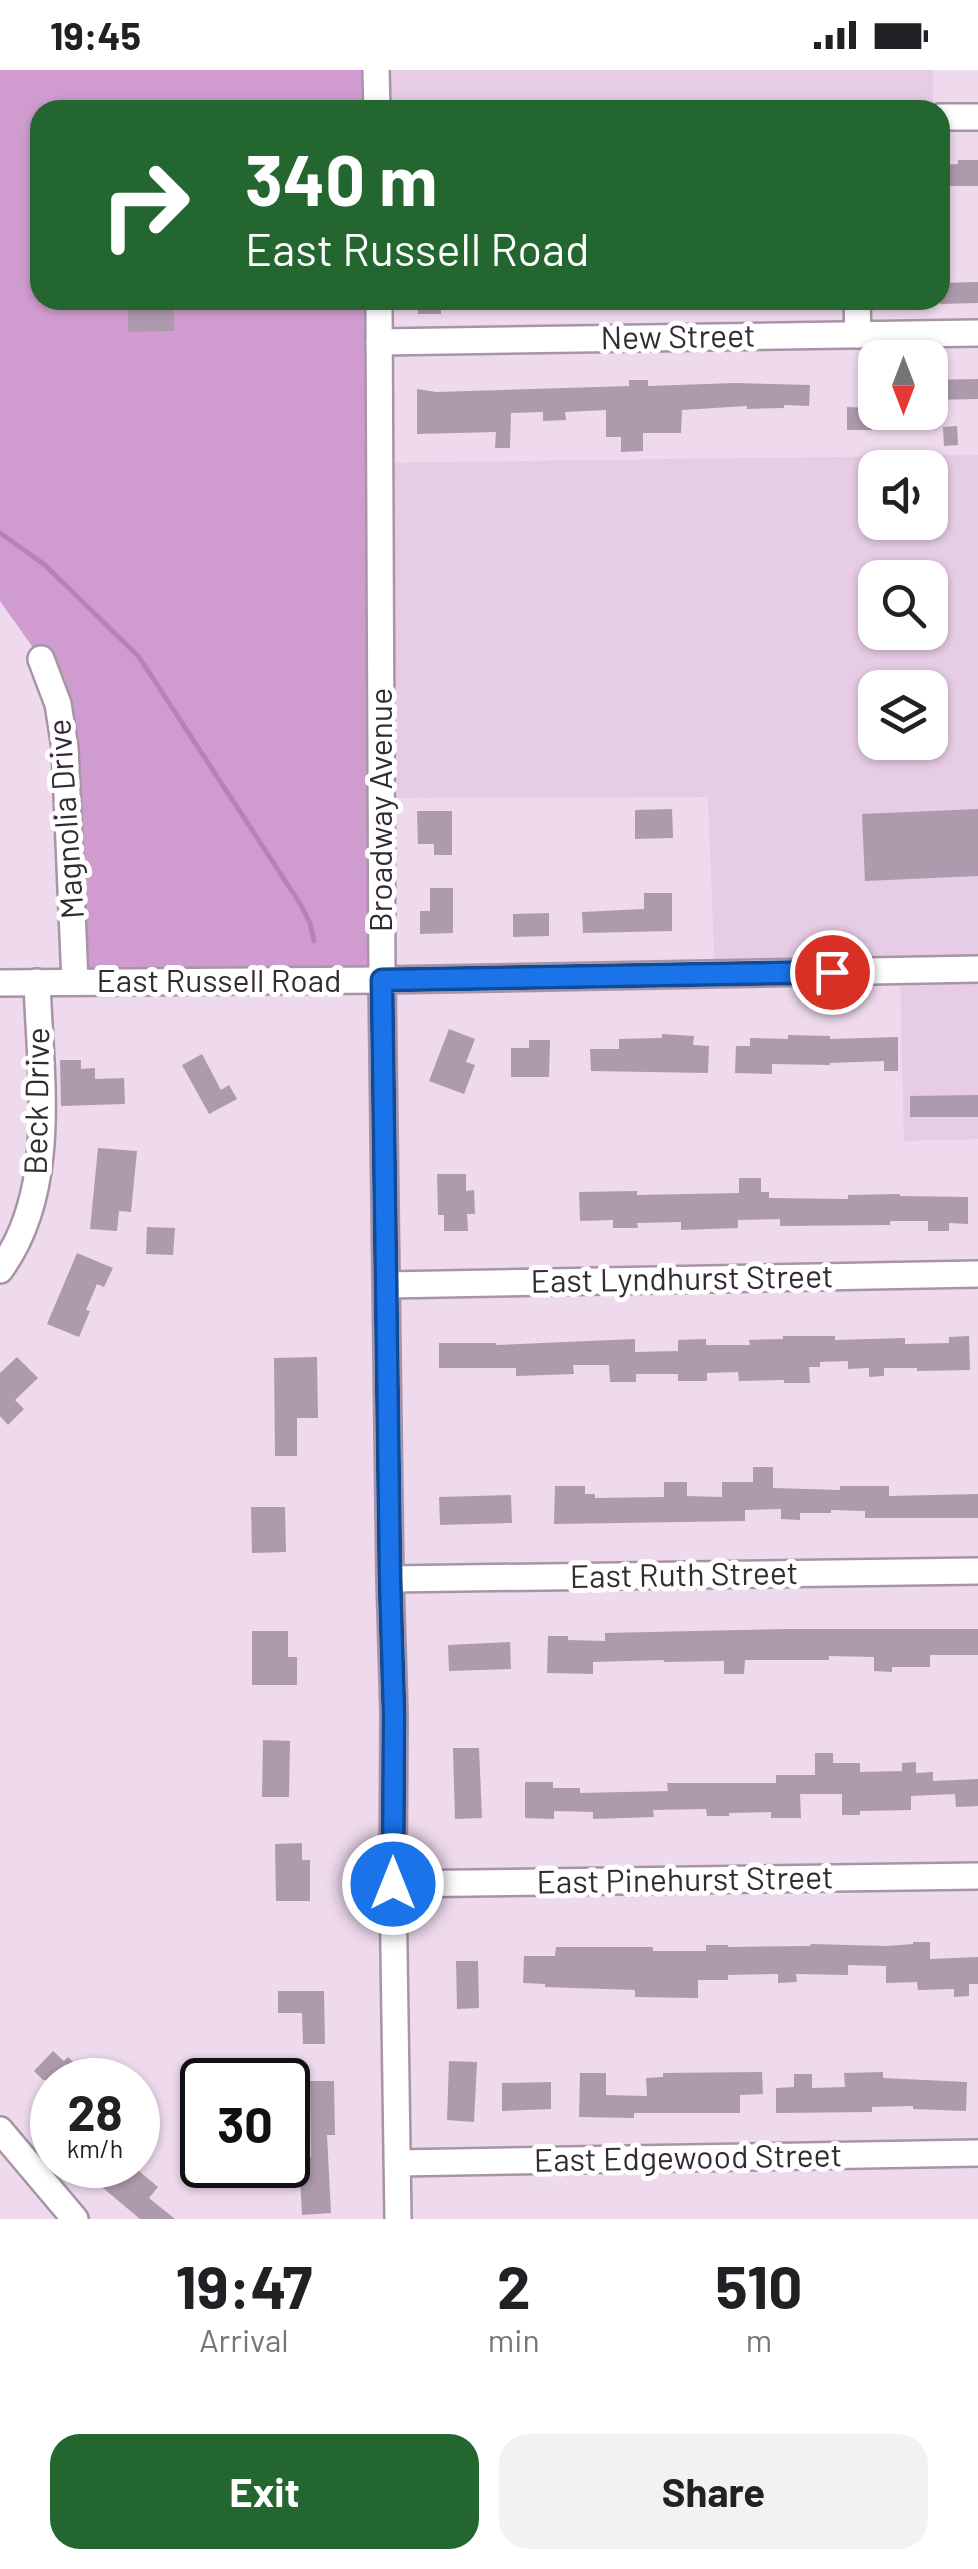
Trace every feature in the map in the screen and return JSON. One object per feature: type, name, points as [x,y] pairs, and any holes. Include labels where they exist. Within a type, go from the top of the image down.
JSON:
[{"type":"street","points":[[376,70],[377,100]]},
{"type":"street","points":[[950,118],[978,117]]},
{"type":"street","name":"Broadway Avenue","points":[[378,310],[382,980],[398,2219]]},
{"type":"street","points":[[857,310],[858,334]]},
{"type":"street","name":"New Street","points":[[378,342],[978,332]]},
{"type":"street","name":"Magnolia Drive","points":[[41,659],[58,704],[65,748],[75,982]]},
{"type":"street","name":"East Russell Road","points":[[0,983],[978,969]]},
{"type":"street","name":"Beck Drive","points":[[0,1270],[16,1249],[38,1176],[42,1138],[37,982]]},
{"type":"street","name":"East Lyndhurst Street","points":[[387,1284],[978,1274]]},
{"type":"street","name":"East Ruth Street","points":[[390,1579],[978,1571]]},
{"type":"street","name":"East Pinehurst Street","points":[[393,1884],[978,1876]]},
{"type":"street","points":[[0,2130],[75,2219]]},
{"type":"street","name":"East Edgewood Street","points":[[398,2163],[978,2153]]},
{"type":"shaded area","points":[[0,70],[376,70],[377,100],[30,100],[30,310],[379,310],[382,980],[75,982],[65,748],[41,659],[0,601]]},
{"type":"shaded area","points":[[376,70],[933,70],[933,100],[377,100]]},
{"type":"shaded area","points":[[948,455],[978,455],[978,1139],[904,1141],[900,971],[715,974],[708,797],[381,798],[379,463],[858,457],[858,540],[948,540]]},
{"type":"building","points":[[958,160],[978,160],[978,186],[950,186],[950,164],[958,164]]},
{"type":"building","points":[[978,282],[978,303],[950,304],[950,283]]},
{"type":"building","points":[[128,310],[174,310],[174,331],[128,332]]},
{"type":"building","points":[[418,310],[441,310],[441,314],[418,314]]},
{"type":"building","points":[[978,379],[978,399],[948,400],[948,380]]},
{"type":"building","points":[[629,380],[648,380],[648,386],[810,385],[809,406],[682,410],[681,433],[643,433],[643,451],[621,452],[621,437],[606,437],[606,410],[565,412],[566,420],[543,421],[543,412],[511,413],[510,448],[495,448],[496,432],[417,434],[417,389],[436,392],[629,386]]},
{"type":"building","points":[[847,407],[858,407],[858,430],[847,430]]},
{"type":"building","points":[[957,426],[958,445],[944,446],[943,430]]},
{"type":"building","points":[[672,809],[673,838],[635,839],[635,810]]},
{"type":"building","points":[[978,809],[978,876],[865,881],[862,814]]},
{"type":"building","points":[[417,811],[452,811],[452,855],[434,855],[434,844],[418,844]]},
{"type":"building","points":[[430,888],[453,888],[453,933],[420,934],[420,911],[430,911]]},
{"type":"building","points":[[644,893],[672,893],[672,931],[583,933],[582,912],[644,909]]},
{"type":"building","points":[[549,913],[549,936],[513,937],[513,914]]},
{"type":"building","points":[[449,1029],[475,1039],[466,1062],[475,1065],[464,1094],[429,1081]]},
{"type":"building","points":[[662,1034],[694,1036],[693,1045],[709,1046],[708,1073],[591,1071],[590,1049],[619,1049],[619,1039],[662,1038]]},
{"type":"building","points":[[788,1035],[830,1039],[898,1037],[898,1071],[884,1071],[884,1061],[772,1064],[772,1074],[735,1073],[736,1046],[750,1046],[750,1038],[788,1039]]},
{"type":"building","points":[[529,1040],[550,1040],[549,1077],[511,1077],[511,1048],[529,1048]]},
{"type":"building","points":[[202,1054],[221,1090],[229,1085],[237,1099],[209,1114],[182,1065]]},
{"type":"building","points":[[60,1060],[81,1060],[81,1069],[95,1068],[95,1079],[124,1078],[125,1104],[61,1106]]},
{"type":"building","points":[[978,1095],[978,1117],[910,1117],[910,1096]]},
{"type":"building","points":[[98,1148],[137,1151],[131,1212],[119,1211],[117,1231],[90,1229]]},
{"type":"building","points":[[437,1174],[466,1174],[466,1191],[474,1190],[475,1214],[467,1214],[468,1231],[444,1231],[444,1215],[438,1215]]},
{"type":"building","points":[[739,1178],[761,1178],[761,1192],[769,1192],[769,1198],[848,1199],[848,1195],[900,1194],[968,1197],[968,1224],[949,1223],[949,1231],[928,1231],[928,1221],[780,1226],[780,1219],[738,1220],[738,1228],[681,1230],[681,1222],[613,1228],[613,1220],[580,1221],[579,1192],[739,1193]]},
{"type":"building","points":[[147,1227],[175,1228],[173,1255],[146,1254]]},
{"type":"building","points":[[77,1253],[113,1268],[104,1287],[97,1284],[79,1337],[47,1324]]},
{"type":"building","points":[[835,1336],[835,1340],[905,1338],[905,1344],[949,1343],[949,1337],[969,1336],[970,1370],[884,1368],[884,1376],[869,1377],[869,1368],[848,1369],[848,1361],[820,1362],[820,1367],[809,1367],[810,1383],[784,1383],[739,1381],[738,1372],[707,1373],[707,1381],[678,1381],[678,1374],[636,1374],[636,1382],[610,1382],[609,1365],[573,1365],[574,1374],[516,1376],[516,1368],[439,1368],[439,1343],[496,1345],[635,1339],[635,1352],[678,1351],[678,1340],[706,1339],[706,1345],[750,1345],[749,1340]]},
{"type":"building","points":[[17,1357],[38,1378],[15,1400],[24,1409],[8,1425],[0,1416],[0,1373]]},
{"type":"building","points":[[317,1357],[318,1418],[297,1418],[297,1456],[275,1456],[274,1358]]},
{"type":"building","points":[[753,1467],[773,1467],[773,1488],[840,1490],[840,1486],[889,1486],[889,1496],[978,1494],[978,1518],[865,1518],[865,1511],[831,1510],[800,1513],[800,1520],[781,1519],[781,1509],[745,1510],[745,1521],[554,1524],[555,1486],[585,1486],[585,1494],[595,1494],[595,1498],[664,1497],[664,1482],[687,1482],[687,1496],[722,1497],[722,1482],[753,1482]]},
{"type":"building","points":[[511,1495],[512,1523],[440,1525],[439,1497]]},
{"type":"building","points":[[251,1507],[285,1507],[286,1552],[252,1553]]},
{"type":"building","points":[[978,1629],[978,1655],[930,1655],[930,1667],[892,1667],[892,1672],[874,1671],[874,1657],[829,1656],[829,1660],[745,1660],[744,1674],[724,1674],[724,1661],[664,1660],[593,1662],[593,1674],[547,1673],[548,1636],[605,1641],[605,1633]]},
{"type":"building","points":[[252,1631],[288,1631],[288,1657],[297,1657],[297,1685],[252,1685]]},
{"type":"building","points":[[510,1642],[511,1669],[449,1671],[448,1645]]},
{"type":"building","points":[[263,1740],[290,1741],[289,1797],[262,1797]]},
{"type":"building","points":[[453,1748],[479,1748],[482,1818],[455,1819]]},
{"type":"building","points":[[815,1753],[833,1753],[833,1763],[860,1763],[860,1772],[902,1771],[902,1763],[916,1762],[916,1773],[933,1772],[933,1781],[978,1779],[978,1806],[956,1807],[955,1794],[911,1796],[911,1810],[842,1815],[842,1794],[800,1794],[801,1818],[771,1818],[771,1812],[707,1816],[706,1809],[653,1810],[654,1817],[593,1819],[593,1812],[554,1811],[554,1819],[525,1818],[525,1782],[553,1782],[553,1788],[580,1788],[580,1793],[668,1791],[667,1783],[776,1783],[776,1775],[815,1775]]},
{"type":"building","points":[[302,1843],[302,1860],[310,1860],[310,1901],[276,1901],[275,1844]]},
{"type":"building","points":[[930,1942],[930,1959],[978,1957],[978,1984],[969,1984],[969,1996],[954,1997],[954,1989],[918,1990],[917,1982],[886,1983],[886,1966],[848,1965],[848,1975],[796,1974],[797,1982],[778,1983],[778,1974],[698,1980],[698,1998],[635,1997],[635,1990],[523,1983],[524,1956],[555,1956],[556,1947],[706,1951],[706,1945],[886,1946]]},
{"type":"building","points":[[456,1961],[478,1961],[479,2008],[457,2009]]},
{"type":"building","points":[[278,1991],[324,1991],[325,2044],[303,2044],[302,2013],[278,2013]]},
{"type":"building","points":[[449,2061],[477,2062],[474,2122],[447,2120]]},
{"type":"building","points":[[762,2072],[763,2094],[740,2095],[740,2113],[579,2117],[580,2073],[606,2073],[606,2095],[647,2096],[646,2078],[663,2077],[663,2073]]},
{"type":"building","points":[[883,2072],[883,2078],[967,2082],[966,2111],[913,2106],[872,2107],[872,2112],[776,2113],[776,2088],[794,2087],[794,2074],[812,2074],[812,2088],[845,2087],[844,2073]]},
{"type":"building","points":[[310,2081],[334,2081],[335,2135],[327,2135],[331,2213],[302,2215],[301,2188],[310,2188]]},
{"type":"building","points":[[551,2082],[551,2109],[502,2111],[502,2083]]},
{"type":"building","points":[[103,2188],[157,2188],[149,2198],[175,2219],[140,2219]]},
{"type":"waterway","points":[[0,533],[45,565],[139,657],[301,905],[314,941]]},
{"type":"route","points":[[393,1884],[394,1714],[382,980],[832,972]]}]
